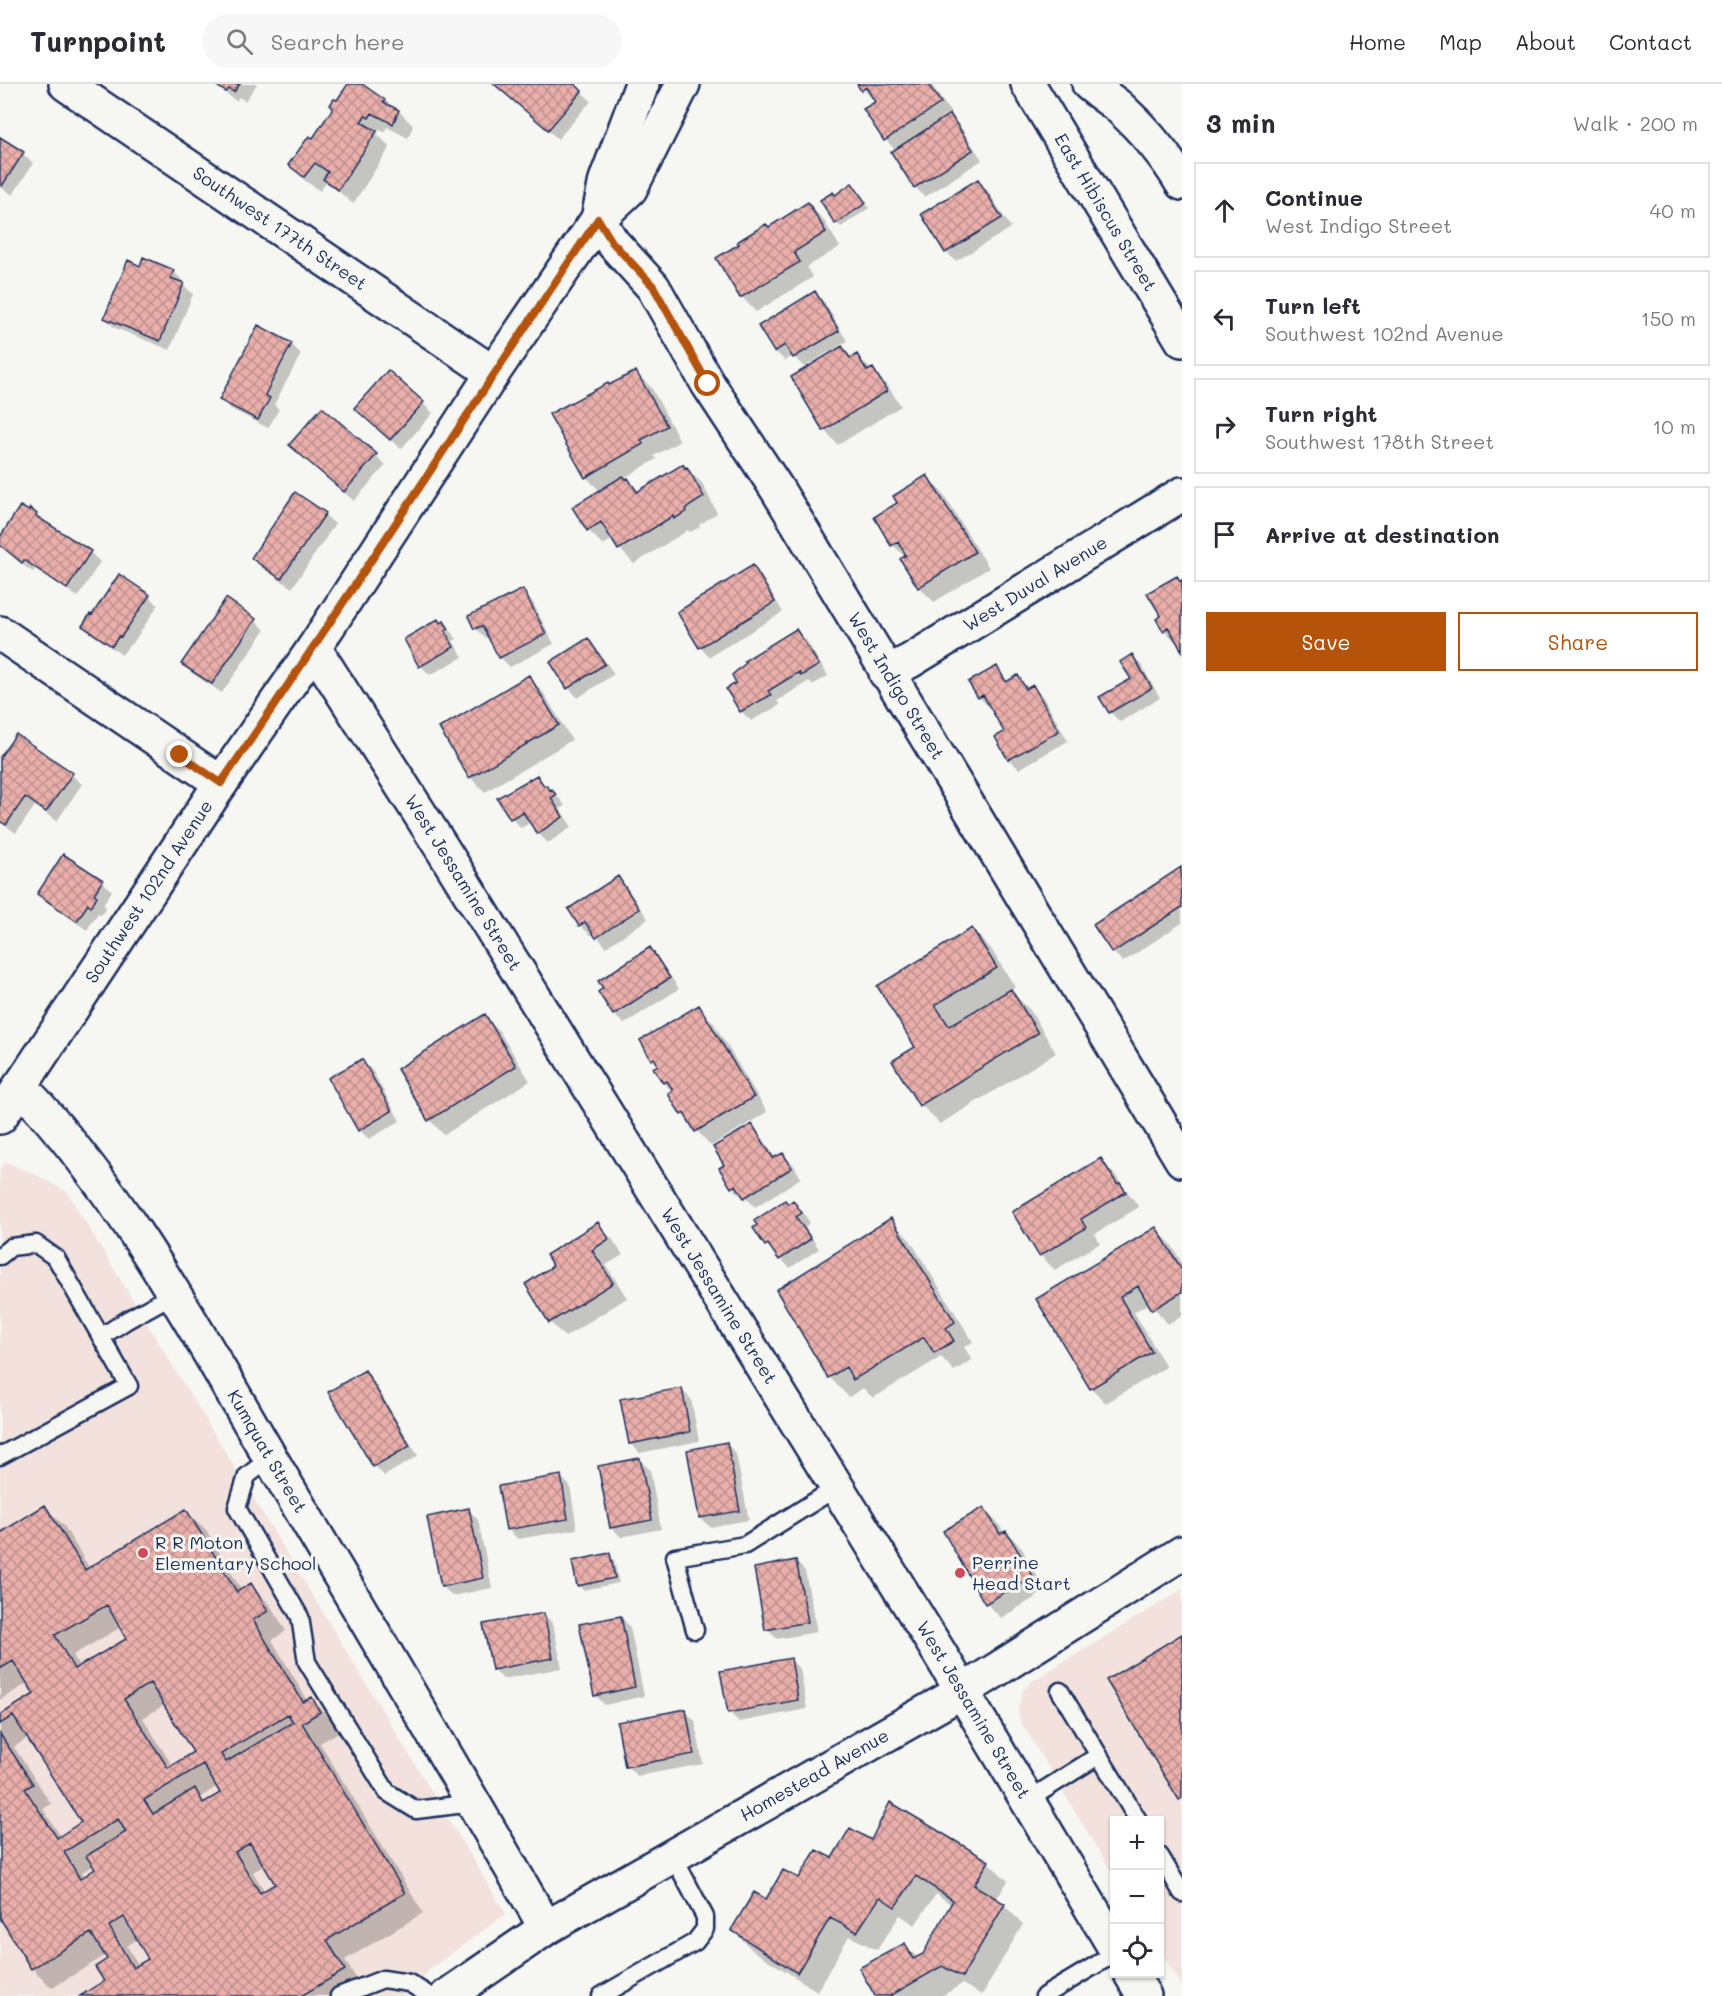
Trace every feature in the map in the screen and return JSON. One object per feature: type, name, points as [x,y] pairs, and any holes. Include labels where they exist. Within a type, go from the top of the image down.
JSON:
[{"type":"street","name":"Southwest 177th Street","points":[[66,84],[493,373]]},
{"type":"street","name":"Southwest 102nd Avenue","points":[[598,219],[606,180],[642,84]]},
{"type":"street","name":"Southwest 102nd Avenue","points":[[0,1117],[221,783],[314,648],[493,373],[598,219],[630,189],[683,84]]},
{"type":"street","name":"East Hibiscus Street","points":[[1028,84],[1182,340]]},
{"type":"street","points":[[1089,84],[1117,105],[1132,120],[1161,153],[1182,183]]},
{"type":"street","name":"West Indigo Street","points":[[598,219],[612,242],[653,286],[708,384],[777,489],[1182,1160]]},
{"type":"street","name":"West Duval Avenue","points":[[886,673],[910,661],[1182,494]]},
{"type":"street","points":[[0,633],[221,783]]},
{"type":"street","name":"West Jessamine Street","points":[[314,648],[445,853],[963,1691],[1110,1939]]},
{"type":"street","name":"Kumquat Street","points":[[20,1086],[54,1122],[98,1177],[174,1294],[546,1928]]},
{"type":"street","name":"Homestead Avenue","points":[[447,1996],[546,1928],[963,1691],[1182,1553]]},
{"type":"street","points":[[1133,1978],[1144,1996]]},
{"type":"lane","points":[[0,1256],[11,1247],[36,1244],[56,1258],[129,1386],[0,1456]]},
{"type":"lane","points":[[101,1337],[174,1294]]},
{"type":"lane","points":[[270,1458],[247,1476],[237,1508],[300,1617],[308,1662],[387,1792],[416,1810],[473,1803]]},
{"type":"lane","points":[[695,1630],[675,1557],[745,1545],[836,1488]]},
{"type":"lane","points":[[1060,1691],[1135,1816]]},
{"type":"lane","points":[[1028,1800],[1098,1756]]},
{"type":"lane","points":[[602,1996],[695,1942],[705,1929],[705,1917],[673,1856]]},
{"type":"lane","points":[[1164,1863],[1182,1893]]},
{"type":"lane","points":[[1044,1996],[1110,1956]]},
{"type":"lane","points":[[339,1996],[383,1979],[409,1983],[430,1996]]},
{"type":"shaded area","name":"R R Moton Elementary School","points":[[5,1162],[36,1175],[67,1192],[506,1914],[431,1968],[406,1996],[0,1996],[0,1170]]},
{"type":"shaded area","points":[[1182,1590],[1182,1987],[1164,1957],[1164,1816],[1110,1816],[1110,1869],[1021,1722],[1018,1711],[1023,1691],[1031,1682]]},
{"type":"building","points":[[214,84],[240,84],[234,92],[229,89],[226,92]]},
{"type":"building","points":[[348,84],[362,84],[385,100],[383,102],[399,110],[393,124],[372,113],[369,118],[365,116],[361,122],[377,131],[338,190],[323,179],[328,172],[315,163],[304,177],[288,165],[309,136],[313,138],[333,108],[330,105],[334,99],[337,100]]},
{"type":"building","points":[[494,84],[575,84],[582,91],[548,130]]},
{"type":"building","points":[[857,84],[928,84],[941,103],[884,141],[863,109],[875,102],[866,87],[861,91]]},
{"type":"building","points":[[950,114],[973,150],[914,188],[891,152]]},
{"type":"building","points":[[0,137],[24,152],[2,186],[0,185]]},
{"type":"building","points":[[978,179],[1002,218],[945,253],[921,214]]},
{"type":"building","points":[[852,183],[866,203],[835,224],[820,200],[833,192],[835,195]]},
{"type":"building","points":[[808,202],[826,232],[794,252],[800,262],[740,298],[716,258],[766,224],[769,227]]},
{"type":"building","points":[[143,257],[174,270],[171,278],[184,283],[160,341],[104,318],[128,260],[140,266]]},
{"type":"building","points":[[815,291],[839,331],[793,358],[785,345],[774,352],[758,326]]},
{"type":"building","points":[[258,325],[292,343],[265,395],[270,398],[258,420],[219,400]]},
{"type":"building","points":[[842,346],[850,358],[857,354],[867,371],[873,368],[887,391],[823,431],[791,377]]},
{"type":"building","points":[[388,370],[424,402],[390,440],[354,408]]},
{"type":"building","points":[[636,371],[667,426],[641,440],[643,444],[585,478],[549,414]]},
{"type":"building","points":[[322,407],[377,454],[344,492],[289,445]]},
{"type":"building","points":[[683,464],[704,497],[685,509],[686,512],[674,519],[673,516],[618,550],[601,522],[587,531],[572,507],[623,476],[628,478],[637,492]]},
{"type":"building","points":[[927,475],[975,552],[918,588],[900,559],[906,555],[898,542],[891,546],[874,517],[897,503],[893,496]]},
{"type":"building","points":[[295,492],[326,513],[281,579],[251,558]]},
{"type":"building","points":[[20,506],[29,511],[30,508],[37,514],[36,516],[91,551],[67,589],[24,560],[22,563],[0,545],[0,537]]},
{"type":"building","points":[[753,565],[775,602],[699,648],[677,612]]},
{"type":"building","points":[[119,574],[150,595],[121,637],[119,636],[112,646],[82,626]]},
{"type":"building","points":[[1177,576],[1180,581],[1182,580],[1182,651],[1168,627],[1163,631],[1156,619],[1161,616],[1147,593]]},
{"type":"building","points":[[523,589],[546,634],[499,658],[482,626],[474,629],[468,616]]},
{"type":"building","points":[[226,598],[256,619],[212,684],[181,664]]},
{"type":"building","points":[[438,619],[440,623],[444,621],[449,629],[445,631],[454,647],[419,667],[404,639]]},
{"type":"building","points":[[796,629],[819,665],[801,676],[799,672],[768,691],[771,695],[740,712],[726,689],[736,683],[732,675],[746,663],[744,661]]},
{"type":"building","points":[[588,638],[605,664],[567,689],[550,662]]},
{"type":"building","points":[[1132,654],[1152,688],[1109,713],[1099,697],[1131,679],[1120,662]]},
{"type":"building","points":[[997,666],[1006,682],[1018,675],[1026,689],[1033,685],[1059,731],[1008,760],[995,737],[1004,732],[983,695],[978,698],[968,682]]},
{"type":"building","points":[[529,675],[559,725],[469,778],[439,728]]},
{"type":"building","points":[[16,734],[73,773],[46,812],[25,797],[6,825],[0,821],[0,757]]},
{"type":"building","points":[[537,775],[544,786],[552,789],[556,795],[551,798],[563,817],[537,834],[523,812],[510,819],[497,798]]},
{"type":"building","points":[[63,854],[103,880],[94,894],[97,896],[91,907],[88,904],[77,921],[37,894]]},
{"type":"building","points":[[1181,867],[1182,907],[1112,953],[1093,925]]},
{"type":"building","points":[[618,876],[639,909],[596,938],[585,922],[579,926],[568,909]]},
{"type":"building","points":[[972,928],[997,968],[935,1005],[949,1026],[1011,989],[1038,1033],[919,1106],[892,1061],[915,1047],[877,986]]},
{"type":"building","points":[[650,947],[670,978],[613,1015],[598,992],[603,988],[598,981]]},
{"type":"building","points":[[699,1005],[754,1097],[695,1132],[684,1113],[681,1115],[668,1094],[673,1090],[667,1081],[663,1083],[653,1068],[658,1065],[654,1058],[651,1060],[640,1040]]},
{"type":"building","points":[[485,1014],[516,1066],[428,1121],[397,1069]]},
{"type":"building","points":[[362,1059],[392,1111],[358,1131],[328,1078]]},
{"type":"building","points":[[752,1124],[773,1158],[783,1153],[792,1168],[744,1198],[736,1185],[731,1188],[719,1168],[724,1165],[713,1147]]},
{"type":"building","points":[[1101,1158],[1117,1184],[1120,1183],[1126,1192],[1081,1219],[1086,1228],[1039,1256],[1012,1212]]},
{"type":"building","points":[[785,1200],[788,1204],[793,1200],[802,1213],[796,1217],[811,1239],[779,1260],[768,1244],[765,1246],[753,1228],[757,1225],[754,1221]]},
{"type":"building","points":[[891,1218],[955,1322],[946,1328],[954,1341],[934,1353],[924,1337],[853,1380],[846,1367],[828,1378],[776,1290]]},
{"type":"building","points":[[598,1222],[609,1239],[592,1250],[613,1283],[549,1323],[525,1284],[553,1266],[546,1255]]},
{"type":"building","points":[[1156,1227],[1182,1270],[1182,1292],[1152,1310],[1138,1286],[1120,1297],[1152,1352],[1090,1389],[1036,1299]]},
{"type":"building","points":[[365,1370],[410,1446],[373,1467],[328,1392]]},
{"type":"building","points":[[682,1388],[690,1432],[629,1444],[620,1399]]},
{"type":"building","points":[[727,1442],[740,1511],[699,1518],[687,1450]]},
{"type":"building","points":[[640,1458],[652,1520],[610,1528],[598,1466]]},
{"type":"building","points":[[561,1475],[568,1519],[506,1530],[498,1486]]},
{"type":"building","points":[[45,1505],[85,1570],[186,1509],[237,1592],[251,1583],[268,1611],[253,1620],[303,1702],[312,1697],[320,1712],[302,1723],[405,1893],[327,1940],[345,1970],[301,1996],[80,1996],[104,1981],[95,1967],[107,1959],[91,1933],[31,1969],[0,1918],[0,1734],[33,1784],[25,1789],[57,1838],[81,1822],[13,1716],[0,1724],[0,1715],[34,1694],[13,1661],[0,1669],[0,1533]],"holes":[[[107,1605],[126,1639],[74,1669],[55,1635]],[[150,1683],[193,1752],[168,1768],[124,1699]],[[288,1714],[293,1722],[226,1762],[221,1754]],[[203,1764],[220,1793],[203,1803],[195,1788],[153,1814],[144,1800]],[[118,1819],[126,1832],[86,1856],[95,1869],[80,1879],[64,1852]],[[250,1843],[275,1884],[260,1893],[235,1852]],[[124,1917],[148,1959],[133,1968],[109,1926]]]},
{"type":"building","points":[[984,1507],[1000,1534],[1006,1531],[1033,1576],[985,1604],[943,1531]]},
{"type":"building","points":[[469,1508],[483,1578],[441,1587],[427,1517]]},
{"type":"building","points":[[610,1553],[615,1578],[577,1586],[572,1561]]},
{"type":"building","points":[[796,1560],[808,1622],[765,1630],[754,1568]]},
{"type":"building","points":[[544,1613],[553,1658],[492,1670],[483,1624]]},
{"type":"building","points":[[621,1616],[635,1687],[594,1696],[579,1624]]},
{"type":"building","points":[[1182,1634],[1182,1798],[1179,1800],[1106,1680]]},
{"type":"building","points":[[791,1658],[798,1700],[728,1713],[720,1671]]},
{"type":"building","points":[[686,1709],[694,1754],[625,1767],[617,1722]]},
{"type":"building","points":[[890,1802],[989,1861],[974,1885],[1005,1904],[962,1977],[942,1966],[890,1996],[875,1996],[859,1968],[905,1943],[913,1959],[923,1954],[953,1900],[916,1876],[895,1907],[880,1897],[857,1932],[830,1918],[797,1973],[731,1930],[754,1892],[766,1899],[783,1870],[799,1878],[816,1850],[832,1858],[850,1828],[871,1840]]},
{"type":"place","name":"R R Moton Elementary School","points":[[143,1553]]},
{"type":"place","name":"Perrine Head Start","points":[[960,1573]]},
{"type":"route","points":[[180,755],[221,783],[314,648],[493,373],[598,219],[612,242],[653,286],[708,384]]}]
